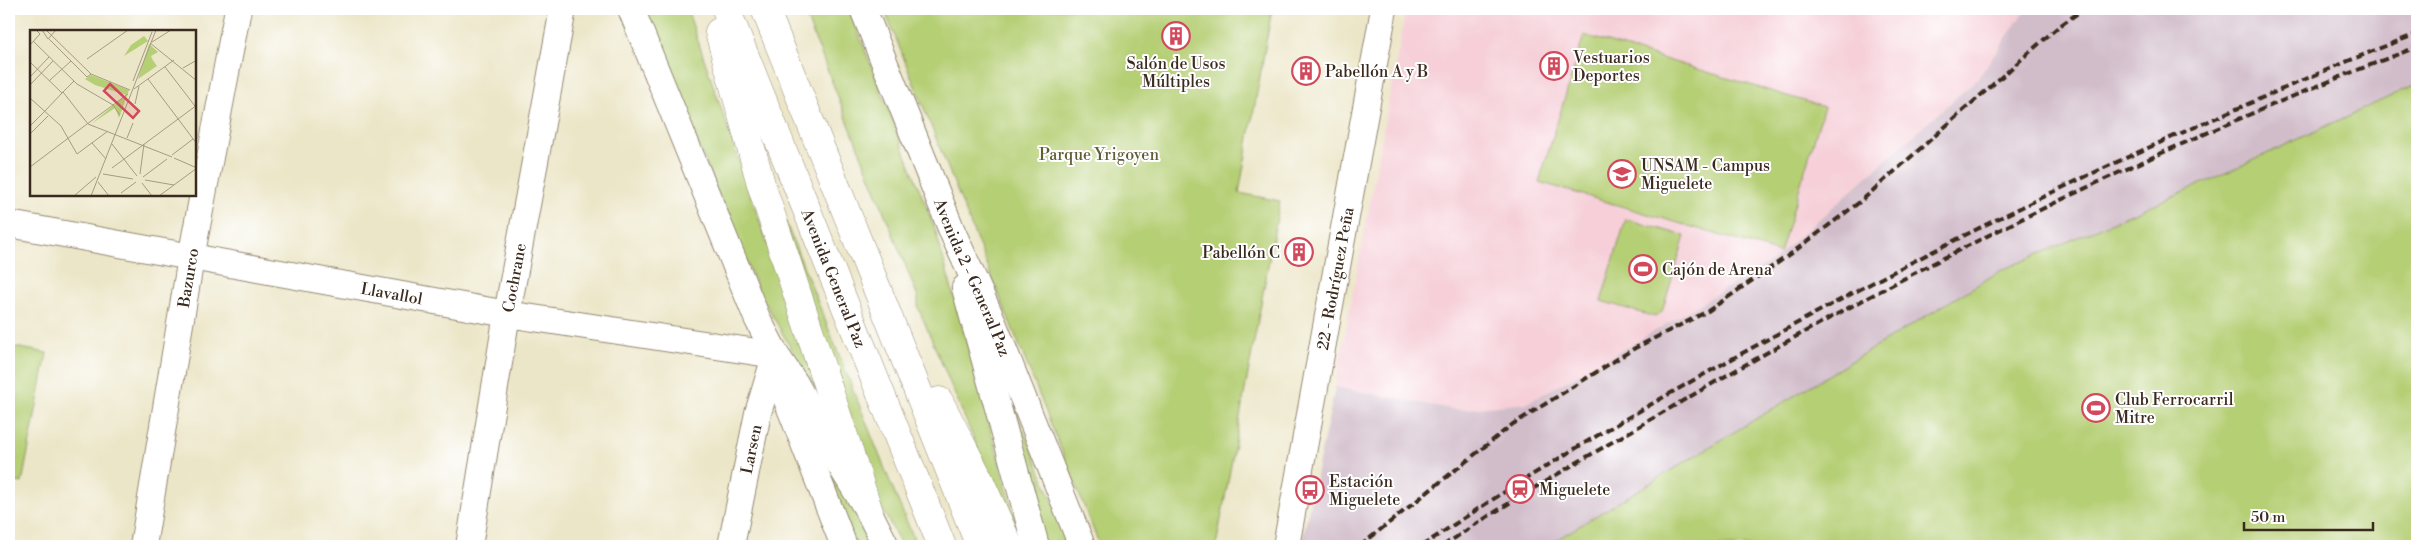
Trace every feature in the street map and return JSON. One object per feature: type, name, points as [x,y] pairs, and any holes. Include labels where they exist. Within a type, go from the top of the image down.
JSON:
[{"type":"highway","points":[[713,9],[761,184],[869,512]]},
{"type":"highway","name":"Avenida General Paz","points":[[726,9],[942,546]]},
{"type":"highway","points":[[765,9],[980,546]]},
{"type":"highway","points":[[871,274],[979,479],[1009,546]]},
{"type":"street","name":"Bazurco","points":[[143,546],[191,258],[238,9]]},
{"type":"street","name":"Cochrane","points":[[469,546],[507,314],[563,9]]},
{"type":"street","points":[[631,9],[757,318],[776,355],[795,383],[834,455],[869,512],[886,546]]},
{"type":"street","name":"Avenida 2 - General Paz","points":[[863,9],[952,231],[992,320],[1082,546]]},
{"type":"street","name":"22 - Rodríguez Peña","points":[[1286,546],[1384,9]]},
{"type":"street","name":"Llavallol","points":[[9,224],[507,314],[776,355]]},
{"type":"street","points":[[952,231],[974,328],[1036,546]]},
{"type":"street","points":[[776,355],[782,390],[844,546]]},
{"type":"street","name":"Larsen","points":[[731,546],[758,413],[776,355]]},
{"type":"shaded area","name":"UNSAM - Campus Miguelete","points":[[1406,9],[2026,9],[1978,78],[1773,260],[1638,341],[1527,403],[1457,410],[1335,387]]},
{"type":"shaded area","points":[[2026,9],[2417,9],[2417,84],[2208,181],[2002,270],[1548,546],[1301,546],[1335,387],[1457,410],[1527,403],[1638,341],[1773,260],[1978,78]]},
{"type":"green space","points":[[643,9],[687,9],[822,403],[758,290]]},
{"type":"green space","points":[[803,9],[849,9],[935,229],[1023,546],[1019,546],[918,307],[918,297]]},
{"type":"green space","name":"Parque Yrigoyen","points":[[884,9],[1272,9],[1239,193],[1280,201],[1216,546],[1100,546]]},
{"type":"green space","points":[[1584,35],[1824,107],[1780,253],[1539,182]]},
{"type":"green space","name":"Club Ferrocarril Mitre","points":[[2417,84],[2417,546],[1546,546],[2002,270],[2208,181]]},
{"type":"green space","points":[[767,176],[917,546],[902,546],[880,505]]},
{"type":"green space","name":"Cajón de Arena","points":[[1626,219],[1685,236],[1662,312],[1655,317],[1601,301]]},
{"type":"green space","points":[[9,346],[47,353],[22,483],[9,480]]},
{"type":"green space","points":[[999,370],[1071,546],[1044,546]]},
{"type":"green space","points":[[811,428],[874,546],[856,546]]},
{"type":"railway","points":[[1360,546],[1513,424],[1635,348],[1708,311],[1792,253],[1861,201],[2058,27],[2084,9]]},
{"type":"railway","points":[[1422,546],[1517,484],[1615,425],[1764,341],[1911,262],[2059,189],[2159,143],[2365,54],[2417,34]]},
{"type":"railway","points":[[1443,546],[1493,513],[1742,366],[1930,265],[2122,171],[2318,86],[2417,47]]},
{"type":"place","name":"Salón de Usos Múltiples","points":[[1176,36]]},
{"type":"place","name":"Vestuarios Deportes","points":[[1554,66]]},
{"type":"place","name":"Pabellón A y B","points":[[1306,71]]},
{"type":"place","name":"UNSAM - Campus Miguelete","points":[[1622,174]]},
{"type":"place","name":"Pabellón C","points":[[1299,252]]},
{"type":"place","name":"Cajón de Arena","points":[[1643,269]]},
{"type":"place","name":"Club Ferrocarril Mitre","points":[[2096,408]]},
{"type":"place","name":"Miguelete","points":[[1520,489]]},
{"type":"place","name":"Estación Miguelete","points":[[1310,490]]}]
